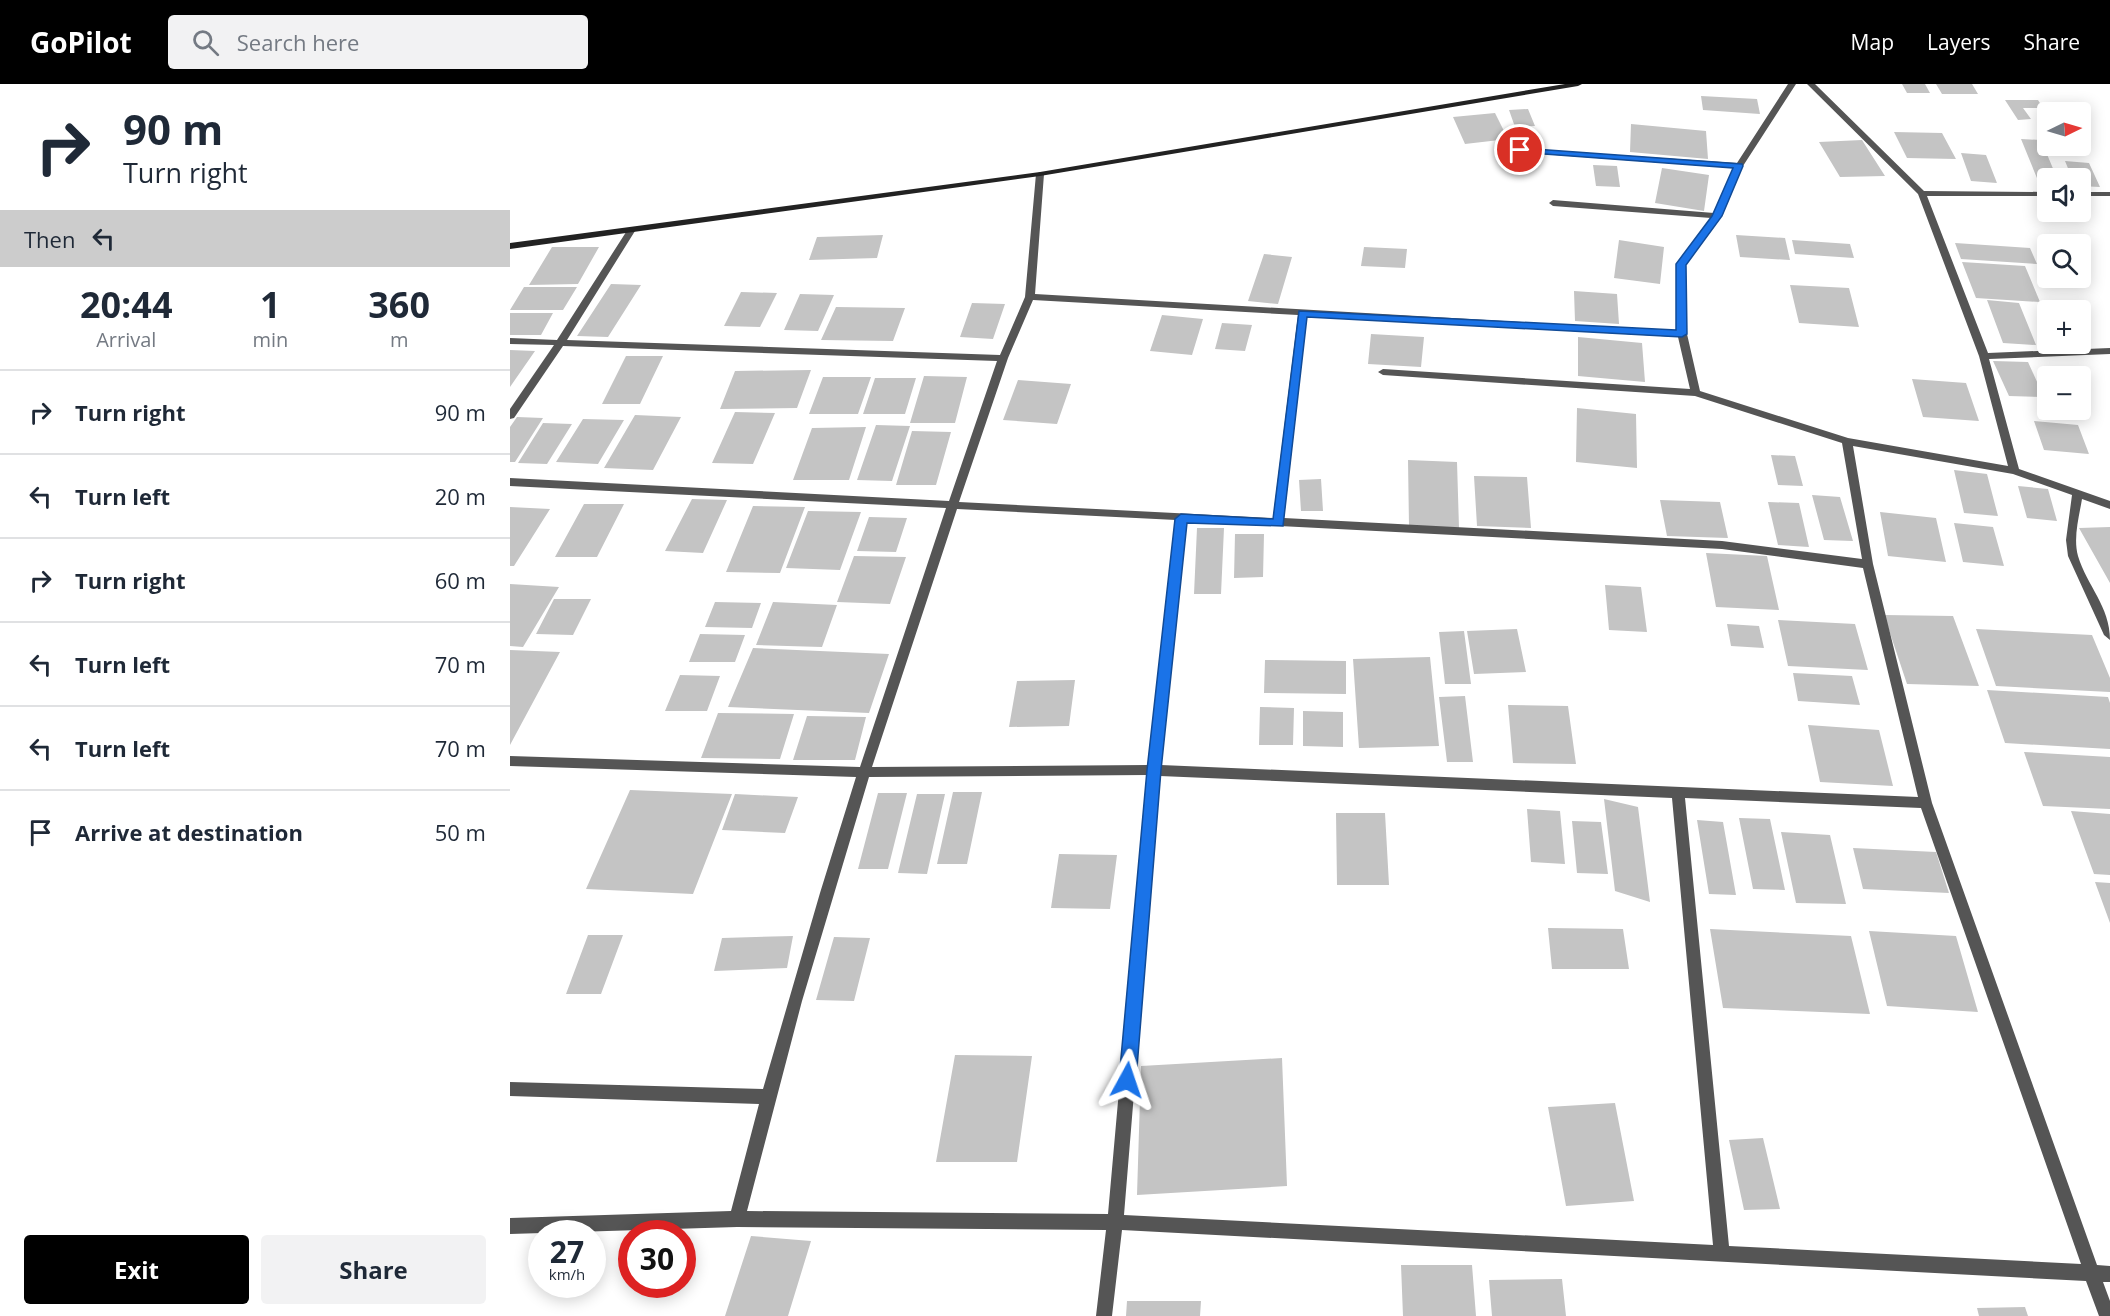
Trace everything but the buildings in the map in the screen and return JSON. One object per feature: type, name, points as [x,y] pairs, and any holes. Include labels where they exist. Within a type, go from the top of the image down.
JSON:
[{"type":"main road","points":[[510,246],[1040,174],[1578,84]]},
{"type":"street","points":[[1696,393],[1682,334],[1681,264],[1717,216],[1739,166],[1792,84]]},
{"type":"street","points":[[1811,84],[1922,194],[1984,356],[2013,471]]},
{"type":"street","points":[[1498,149],[1739,166]]},
{"type":"street","points":[[737,1219],[766,1097],[863,772],[1003,358],[1030,297],[1040,174]]},
{"type":"street","points":[[1922,194],[2037,194]]},
{"type":"street","points":[[2091,194],[2110,195]]},
{"type":"street","points":[[1552,203],[1717,216]]},
{"type":"street","points":[[510,416],[560,343],[631,231]]},
{"type":"street","points":[[1030,297],[1682,334]]},
{"type":"street","points":[[1278,523],[1303,313]]},
{"type":"street","points":[[510,341],[1003,358]]},
{"type":"street","points":[[1984,356],[2110,351]]},
{"type":"street","points":[[1383,372],[1696,393],[1847,441],[2013,471],[2110,505]]},
{"type":"street","points":[[1847,441],[1868,564],[1926,802],[2107,1316]]},
{"type":"street","points":[[510,482],[1181,519],[1722,545],[1868,564]]},
{"type":"street","points":[[2077,495],[2071,540],[2073,556],[2110,635]]},
{"type":"street","points":[[1104,1316],[1115,1222],[1154,770],[1181,519]]},
{"type":"street","points":[[510,761],[863,772],[1154,770],[1926,802]]},
{"type":"street","points":[[1678,791],[1722,1254]]},
{"type":"street","points":[[510,1089],[766,1097]]},
{"type":"street","points":[[510,1226],[737,1219],[1115,1222],[2110,1274]]},
{"type":"route","points":[[1127,1080],[1154,770],[1181,519],[1278,523],[1303,313],[1682,334],[1681,264],[1717,216],[1739,166],[1520,150]]}]
